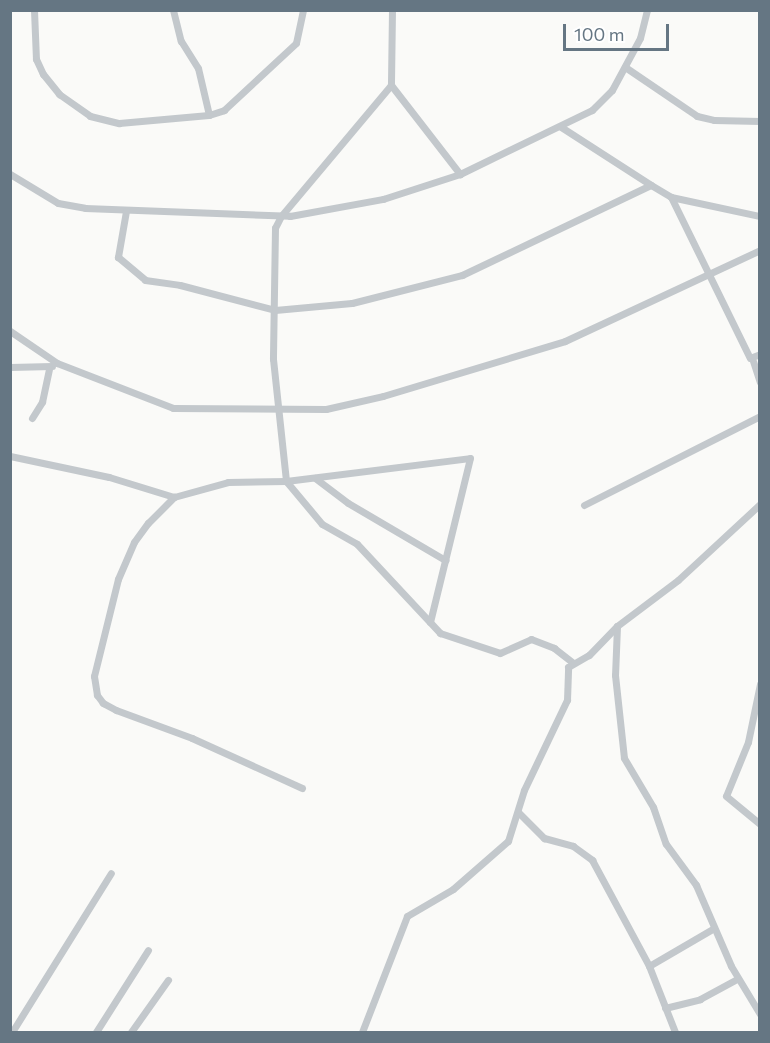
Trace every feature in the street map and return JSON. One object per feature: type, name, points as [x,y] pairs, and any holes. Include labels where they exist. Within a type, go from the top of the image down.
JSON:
[{"type":"street","points":[[34,10],[36,58],[43,74],[59,94],[90,116],[118,123],[209,115],[224,110],[286,55],[296,43],[303,10]]},
{"type":"street","points":[[173,10],[181,41],[198,68],[209,115]]},
{"type":"street","points":[[392,10],[391,85],[460,174]]},
{"type":"street","points":[[10,174],[58,203],[126,211],[281,216],[383,199],[460,174],[561,128],[603,102],[625,67],[647,10]]},
{"type":"street","points":[[625,67],[697,116],[714,120],[759,121]]},
{"type":"street","points":[[391,85],[281,216],[274,240],[276,410],[286,481],[322,524],[357,544],[430,622],[449,638],[491,652],[507,652],[531,639],[543,642],[573,663]]},
{"type":"street","points":[[561,128],[671,197],[759,216]]},
{"type":"street","points":[[126,211],[117,252],[121,263],[134,274],[152,282],[180,285],[275,310],[352,303],[462,275],[651,185]]},
{"type":"street","points":[[671,197],[752,360],[759,382]]},
{"type":"street","points":[[10,331],[55,362],[173,408],[276,410],[337,407],[566,341],[759,250]]},
{"type":"street","points":[[752,360],[759,354]]},
{"type":"street","points":[[752,360],[759,368]]},
{"type":"street","points":[[32,418],[42,402],[49,368],[55,362]]},
{"type":"street","points":[[10,368],[49,368]]},
{"type":"street","points":[[584,505],[759,416]]},
{"type":"street","points":[[10,456],[109,477],[174,497],[228,482],[286,481],[470,459],[430,622]]},
{"type":"street","points":[[315,477],[348,503],[445,560]]},
{"type":"street","points":[[174,497],[134,542],[118,579],[94,676],[97,694],[103,703],[116,710],[192,738],[302,788]]},
{"type":"street","points":[[362,1032],[407,916],[453,889],[501,848],[513,832],[518,812],[567,700],[566,672],[573,663],[589,655],[617,626],[678,580],[759,505]]},
{"type":"street","points":[[617,626],[615,675],[624,758],[653,807],[666,844],[692,879],[737,979],[759,1014]]},
{"type":"street","points":[[759,684],[748,742],[726,796],[759,824]]},
{"type":"street","points":[[518,812],[544,838],[573,846],[592,860],[649,966],[675,1032]]},
{"type":"street","points":[[12,1032],[111,873]]},
{"type":"street","points":[[649,966],[714,928]]},
{"type":"street","points":[[96,1032],[148,950]]},
{"type":"street","points":[[664,1008],[700,999],[737,979]]},
{"type":"street","points":[[131,1032],[168,980]]}]
